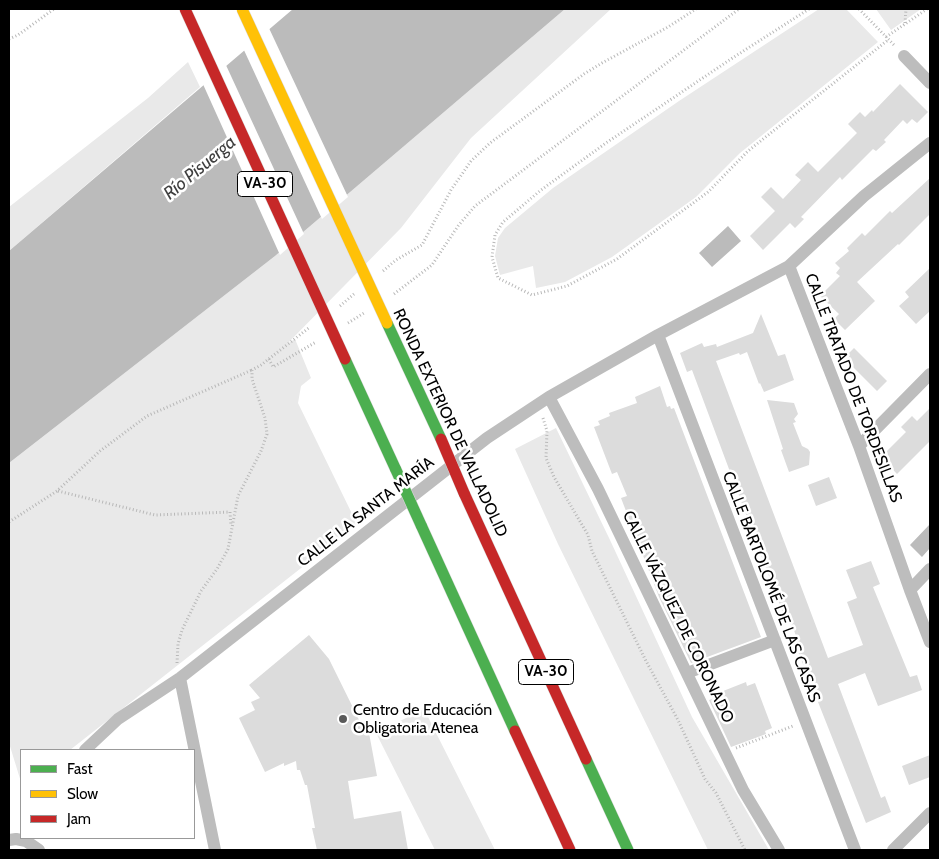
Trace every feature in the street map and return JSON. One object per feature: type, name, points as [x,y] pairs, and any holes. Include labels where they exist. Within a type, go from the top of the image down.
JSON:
[{"type":"highway","name":"VA-30","points":[[185,9],[570,850]]},
{"type":"highway","name":"RONDA EXTERIOR DE VALLADOLID","points":[[242,9],[628,850]]},
{"type":"street","points":[[904,56],[930,84]]},
{"type":"street","name":"CALLE TRATADO DE TORDESILLAS","points":[[930,142],[864,196],[789,266],[859,446],[930,642]]},
{"type":"street","name":"CALLE LA SANTA MARÍA","points":[[86,749],[118,719],[180,678],[487,438],[543,400],[658,335],[789,266]]},
{"type":"street","name":"CALLE BARTOLOMÉ DE LAS CASAS","points":[[658,335],[855,850]]},
{"type":"street","points":[[859,446],[930,374]]},
{"type":"street","name":"CALLE VÁZQUEZ DE CORONADO","points":[[543,400],[598,489],[743,790],[779,850]]},
{"type":"street","points":[[910,590],[930,569]]},
{"type":"street","points":[[686,673],[775,640]]},
{"type":"street","points":[[180,678],[194,749]]},
{"type":"street","points":[[195,752],[215,850]]},
{"type":"street","points":[[893,850],[930,813]]},
{"type":"street","points":[[15,838],[26,841],[40,850]]},
{"type":"path","points":[[9,39],[18,35],[54,9]]},
{"type":"path","points":[[376,277],[396,260],[422,245],[451,190],[471,161],[490,143],[602,62],[668,27],[696,9]]},
{"type":"path","points":[[392,296],[432,265],[458,226],[475,206],[740,9]]},
{"type":"path","points":[[809,9],[606,143],[541,190],[503,222],[496,236],[492,257],[498,278],[532,295],[566,286],[617,259],[708,192],[748,151],[888,40],[859,9]]},
{"type":"path","points":[[905,24],[906,9]]},
{"type":"path","points":[[886,37],[927,9]]},
{"type":"path","points":[[334,310],[355,293]]},
{"type":"path","points":[[346,324],[370,310]]},
{"type":"path","points":[[9,522],[57,491],[100,451],[147,416],[252,370],[269,360],[311,326]]},
{"type":"path","points":[[269,360],[273,367],[321,339]]},
{"type":"path","points":[[180,678],[177,660],[182,630],[201,591],[217,569],[228,549],[238,496],[262,450],[267,434],[266,418],[252,379],[252,370]]},
{"type":"path","points":[[543,400],[547,431],[546,458],[554,477],[588,535],[592,551],[646,661],[678,720],[705,779],[716,793],[745,850]]},
{"type":"path","points":[[57,491],[155,514],[230,512],[232,531]]},
{"type":"path","points":[[725,752],[806,721]]},
{"type":"shaded area","points":[[565,9],[611,9],[471,138],[401,228],[287,344],[295,339],[311,378],[301,386],[298,403],[357,524],[71,749],[20,749],[20,779],[9,743],[9,463],[275,256]]},
{"type":"shaded area","points":[[819,9],[846,9],[878,42],[740,153],[696,197],[612,257],[565,282],[536,288],[533,266],[500,275],[495,256],[498,238],[505,228],[553,188],[679,101]]},
{"type":"shaded area","points":[[876,9],[921,9],[891,30]]},
{"type":"shaded area","points":[[188,62],[200,87],[9,251],[9,207],[148,98]]},
{"type":"shaded area","points":[[556,428],[692,717],[769,850],[708,850],[558,544],[515,449]]},
{"type":"shaded area","points":[[424,709],[495,850],[435,850],[376,733]]},
{"type":"water","name":"Río Pisuerga","points":[[293,9],[565,9],[275,256],[9,463],[9,251]]},
{"type":"water","points":[[728,226],[741,241],[712,267],[699,253]]},
{"type":"water","points":[[930,524],[930,548],[922,557],[910,545]]},
{"type":"pier","points":[[268,26],[348,197],[322,219],[243,48]]},
{"type":"pier","points":[[225,63],[304,234],[280,255],[202,82]]},
{"type":"building","points":[[900,84],[928,112],[917,123],[912,119],[907,124],[903,120],[884,140],[886,142],[876,151],[873,149],[842,180],[840,177],[801,217],[804,219],[795,228],[790,223],[763,250],[750,236],[775,211],[761,197],[771,187],[783,199],[801,180],[795,175],[808,162],[818,172],[857,133],[848,124],[860,112],[865,117],[872,110],[873,112]]},
{"type":"building","points":[[930,178],[930,214],[899,245],[857,282],[875,301],[845,330],[834,319],[839,314],[820,296],[840,276],[836,273],[840,268],[835,263],[849,251],[847,248],[862,233],[865,236],[890,211],[892,213]]},
{"type":"building","points":[[930,268],[930,311],[916,324],[899,306],[909,297],[905,292]]},
{"type":"building","points":[[761,314],[778,356],[785,354],[794,380],[764,392],[747,352],[716,361],[828,658],[863,645],[847,602],[857,598],[846,570],[871,561],[880,584],[873,587],[910,677],[917,675],[922,690],[878,706],[865,673],[838,684],[881,798],[885,796],[891,812],[866,823],[795,644],[798,643],[794,630],[789,618],[785,619],[692,370],[687,372],[680,353],[702,343],[704,347],[716,344],[717,347],[753,333]]},
{"type":"building","points":[[854,348],[887,381],[877,391],[844,358]]},
{"type":"building","points":[[660,386],[667,407],[674,408],[761,637],[691,663],[659,597],[621,498],[627,496],[617,472],[612,474],[594,427],[600,425],[598,421],[610,416],[609,413],[637,403],[635,397]]},
{"type":"building","points":[[767,400],[794,403],[798,414],[794,419],[796,422],[793,423],[802,446],[810,452],[809,465],[789,472]]},
{"type":"building","points":[[930,408],[930,441],[897,474],[881,457],[906,432],[901,427],[912,416],[917,421]]},
{"type":"building","points":[[829,477],[837,498],[816,506],[808,485]]},
{"type":"building","points":[[309,635],[329,659],[366,734],[369,733],[377,776],[348,781],[354,819],[401,811],[408,850],[317,850],[312,828],[315,828],[307,785],[305,785],[300,770],[297,770],[296,761],[284,766],[284,763],[265,772],[239,718],[255,710],[251,702],[260,698],[249,685]]},
{"type":"building","points":[[746,682],[747,686],[755,683],[772,728],[765,731],[766,734],[731,747],[709,700],[715,698],[713,695]]},
{"type":"building","points":[[930,755],[930,777],[909,785],[902,766]]},
{"type":"traffic: fast","points":[[387,323],[441,439]]},
{"type":"traffic: fast","points":[[345,359],[396,470]]},
{"type":"traffic: fast","points":[[396,470],[421,525]]},
{"type":"traffic: fast","points":[[421,525],[515,731]]},
{"type":"traffic: fast","points":[[586,759],[628,850]]},
{"type":"traffic: jam","points":[[185,9],[345,359]]},
{"type":"traffic: jam","points":[[441,439],[464,493]]},
{"type":"traffic: jam","points":[[464,493],[586,759]]},
{"type":"traffic: jam","points":[[515,731],[570,850]]},
{"type":"traffic: slow","points":[[242,9],[387,323]]},
{"type":"place","name":"Centro de Educación Obligatoria Atenea","points":[[343,719]]}]
